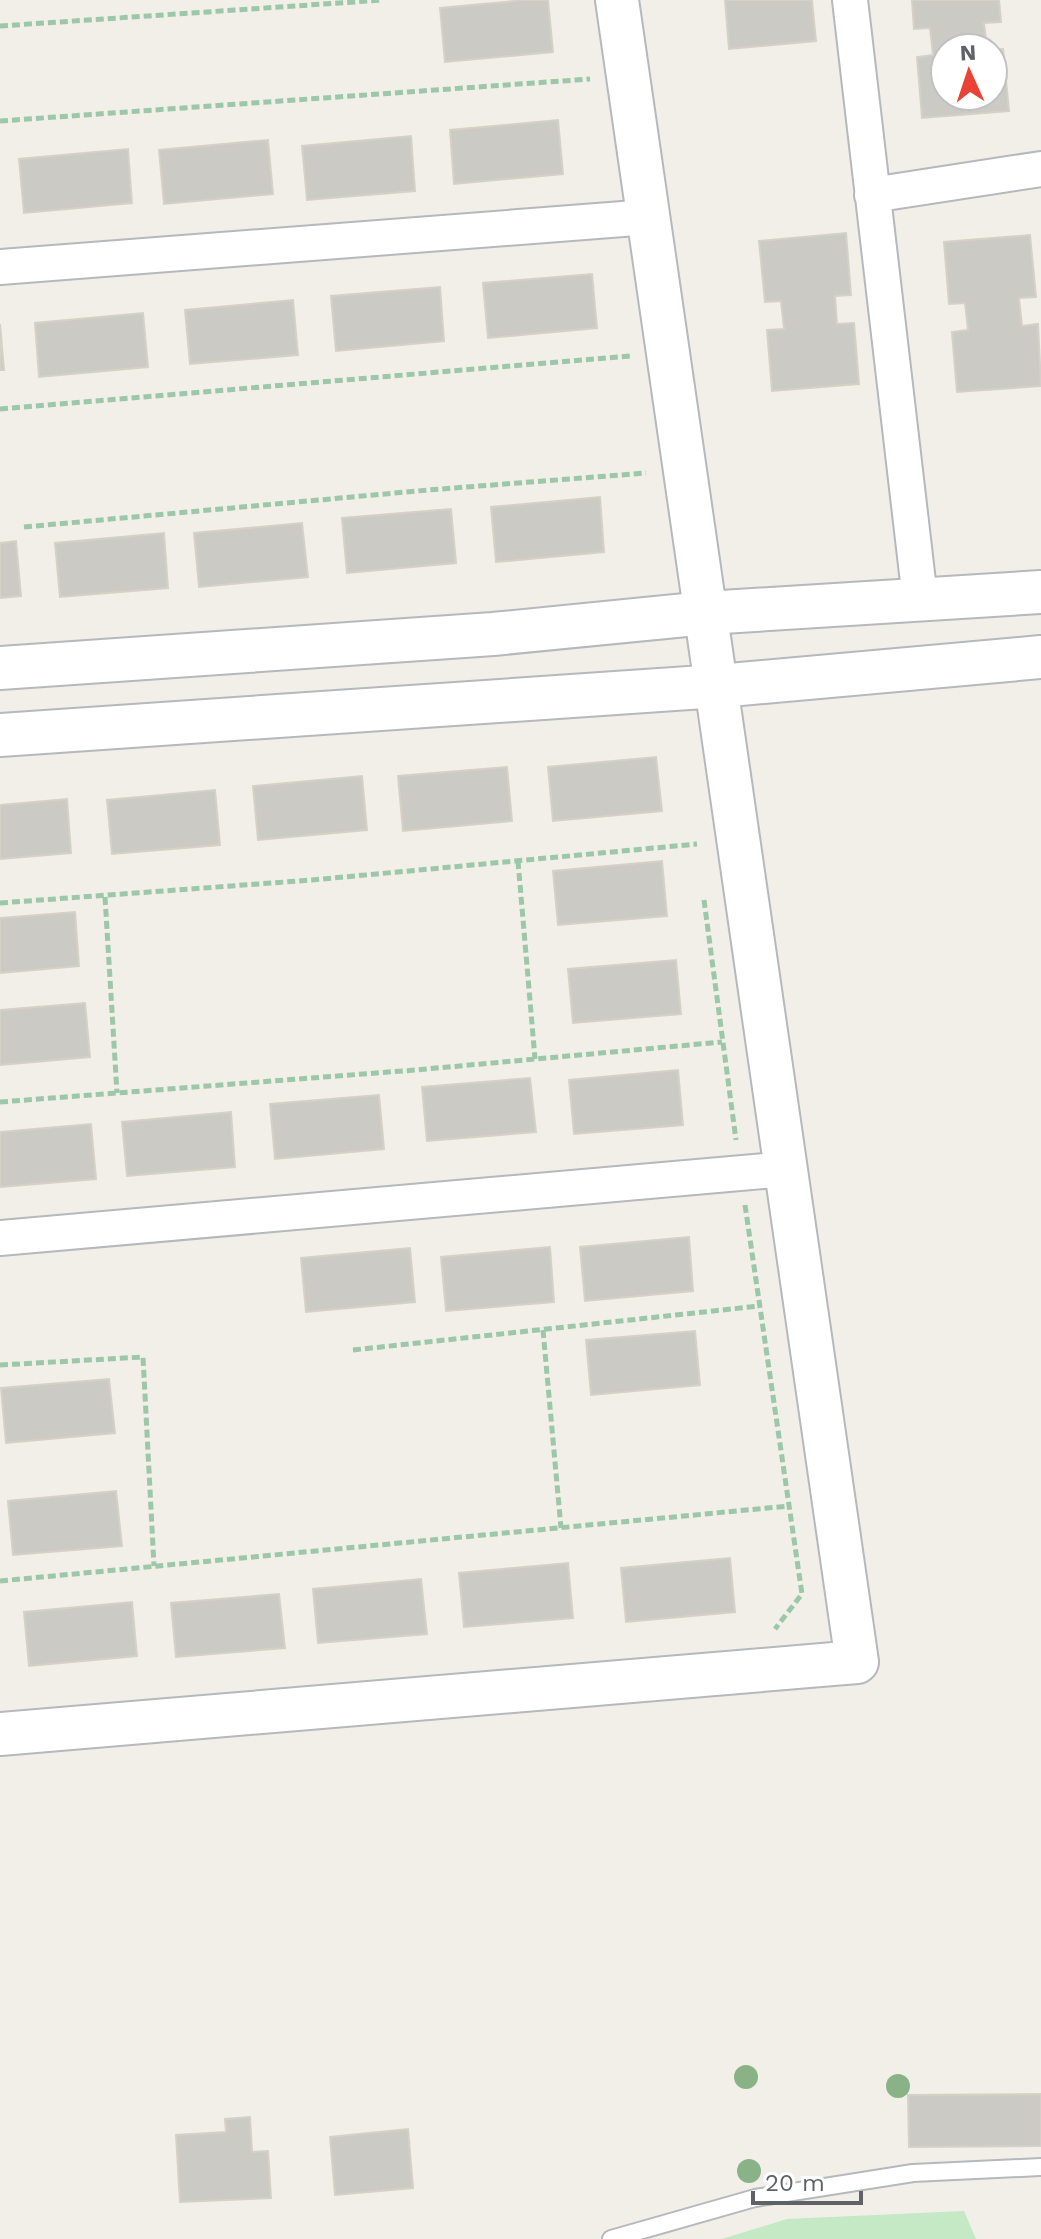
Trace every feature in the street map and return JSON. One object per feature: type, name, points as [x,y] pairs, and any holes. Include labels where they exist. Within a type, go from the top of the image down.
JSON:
[{"type":"street","points":[[0,1734],[857,1662],[617,0]]},
{"type":"street","points":[[850,0],[920,599]]},
{"type":"street","points":[[872,195],[1041,169]]},
{"type":"street","points":[[0,267],[649,217]]},
{"type":"street","points":[[0,668],[493,634],[706,613],[1041,592]]},
{"type":"street","points":[[0,735],[718,686],[1041,657]]},
{"type":"street","points":[[0,1238],[787,1169]]},
{"type":"lane","points":[[611,2239],[755,2198],[913,2173],[1041,2167]]},
{"type":"path","points":[[0,26],[383,0]]},
{"type":"path","points":[[0,121],[593,79]]},
{"type":"path","points":[[0,409],[631,356]]},
{"type":"path","points":[[24,527],[646,473]]},
{"type":"path","points":[[0,903],[105,897],[697,844],[695,829]]},
{"type":"path","points":[[518,861],[535,1059]]},
{"type":"path","points":[[703,890],[740,1173],[802,1594],[773,1631]]},
{"type":"path","points":[[105,897],[117,1093]]},
{"type":"path","points":[[0,1102],[722,1042]]},
{"type":"path","points":[[353,1350],[759,1306]]},
{"type":"path","points":[[543,1330],[561,1528]]},
{"type":"path","points":[[0,1365],[143,1357],[154,1566]]},
{"type":"path","points":[[0,1581],[789,1506]]},
{"type":"green space","points":[[964,2211],[976,2239],[722,2239],[787,2219]]},
{"type":"building","points":[[548,0],[553,52],[445,62],[440,8]]},
{"type":"building","points":[[725,0],[812,0],[816,41],[729,49]]},
{"type":"building","points":[[912,0],[999,0],[1001,22],[984,23],[985,32],[914,29]]},
{"type":"building","points":[[929,56],[929,112],[997,112],[922,118],[917,57]]},
{"type":"building","points":[[558,120],[563,174],[454,184],[450,130]]},
{"type":"building","points":[[411,136],[415,191],[307,200],[302,146]]},
{"type":"building","points":[[268,140],[273,194],[164,204],[159,150]]},
{"type":"building","points":[[128,149],[132,203],[24,213],[19,159]]},
{"type":"building","points":[[846,233],[851,295],[835,296],[837,324],[854,323],[859,384],[772,391],[767,330],[784,329],[781,301],[765,302],[759,241]]},
{"type":"building","points":[[1030,235],[1036,297],[1019,298],[1022,326],[1038,324],[1041,386],[957,392],[952,332],[968,330],[965,303],[949,304],[944,242]]},
{"type":"building","points":[[592,274],[597,328],[488,338],[483,283]]},
{"type":"building","points":[[440,287],[444,341],[336,351],[331,296]]},
{"type":"building","points":[[293,300],[298,355],[190,364],[185,310]]},
{"type":"building","points":[[143,313],[148,367],[39,377],[35,323]]},
{"type":"building","points":[[0,324],[4,370],[0,370]]},
{"type":"building","points":[[600,497],[604,552],[496,562],[491,507]]},
{"type":"building","points":[[451,509],[456,563],[347,573],[342,518]]},
{"type":"building","points":[[302,523],[308,577],[199,587],[194,533]]},
{"type":"building","points":[[164,533],[168,588],[60,597],[55,543]]},
{"type":"building","points":[[16,541],[21,596],[0,598],[0,543]]},
{"type":"building","points":[[656,757],[662,811],[553,821],[548,767]]},
{"type":"building","points":[[507,767],[512,821],[403,831],[398,776]]},
{"type":"building","points":[[362,776],[367,830],[258,840],[253,786]]},
{"type":"building","points":[[215,790],[220,845],[112,854],[107,800]]},
{"type":"building","points":[[67,799],[71,853],[0,859],[0,805]]},
{"type":"building","points":[[662,861],[667,916],[558,925],[553,871]]},
{"type":"building","points":[[75,912],[79,966],[0,973],[0,918]]},
{"type":"building","points":[[676,960],[681,1014],[573,1023],[568,969]]},
{"type":"building","points":[[85,1003],[90,1057],[0,1065],[0,1010]]},
{"type":"building","points":[[678,1070],[683,1125],[574,1134],[569,1080]]},
{"type":"building","points":[[530,1078],[536,1132],[427,1141],[422,1087]]},
{"type":"building","points":[[379,1095],[384,1149],[275,1159],[270,1104]]},
{"type":"building","points":[[231,1112],[235,1167],[127,1176],[122,1122]]},
{"type":"building","points":[[91,1124],[96,1179],[0,1187],[0,1132]]},
{"type":"building","points":[[689,1237],[693,1291],[585,1301],[580,1247]]},
{"type":"building","points":[[550,1247],[554,1302],[446,1311],[441,1257]]},
{"type":"building","points":[[410,1248],[415,1302],[306,1312],[301,1258]]},
{"type":"building","points":[[695,1331],[700,1385],[591,1395],[586,1340]]},
{"type":"building","points":[[109,1379],[115,1433],[6,1443],[1,1388]]},
{"type":"building","points":[[116,1491],[122,1546],[13,1555],[8,1501]]},
{"type":"building","points":[[730,1558],[735,1612],[626,1622],[621,1568]]},
{"type":"building","points":[[568,1563],[573,1618],[464,1627],[459,1573]]},
{"type":"building","points":[[421,1579],[427,1634],[318,1643],[313,1589]]},
{"type":"building","points":[[279,1594],[285,1648],[176,1657],[171,1603]]},
{"type":"building","points":[[132,1602],[137,1656],[29,1666],[24,1612]]},
{"type":"building","points":[[1041,2094],[1041,2146],[909,2147],[908,2095]]},
{"type":"building","points":[[250,2117],[252,2152],[268,2151],[271,2198],[180,2202],[176,2135],[226,2132],[225,2119]]},
{"type":"building","points":[[408,2129],[413,2188],[335,2195],[330,2137]]}]
